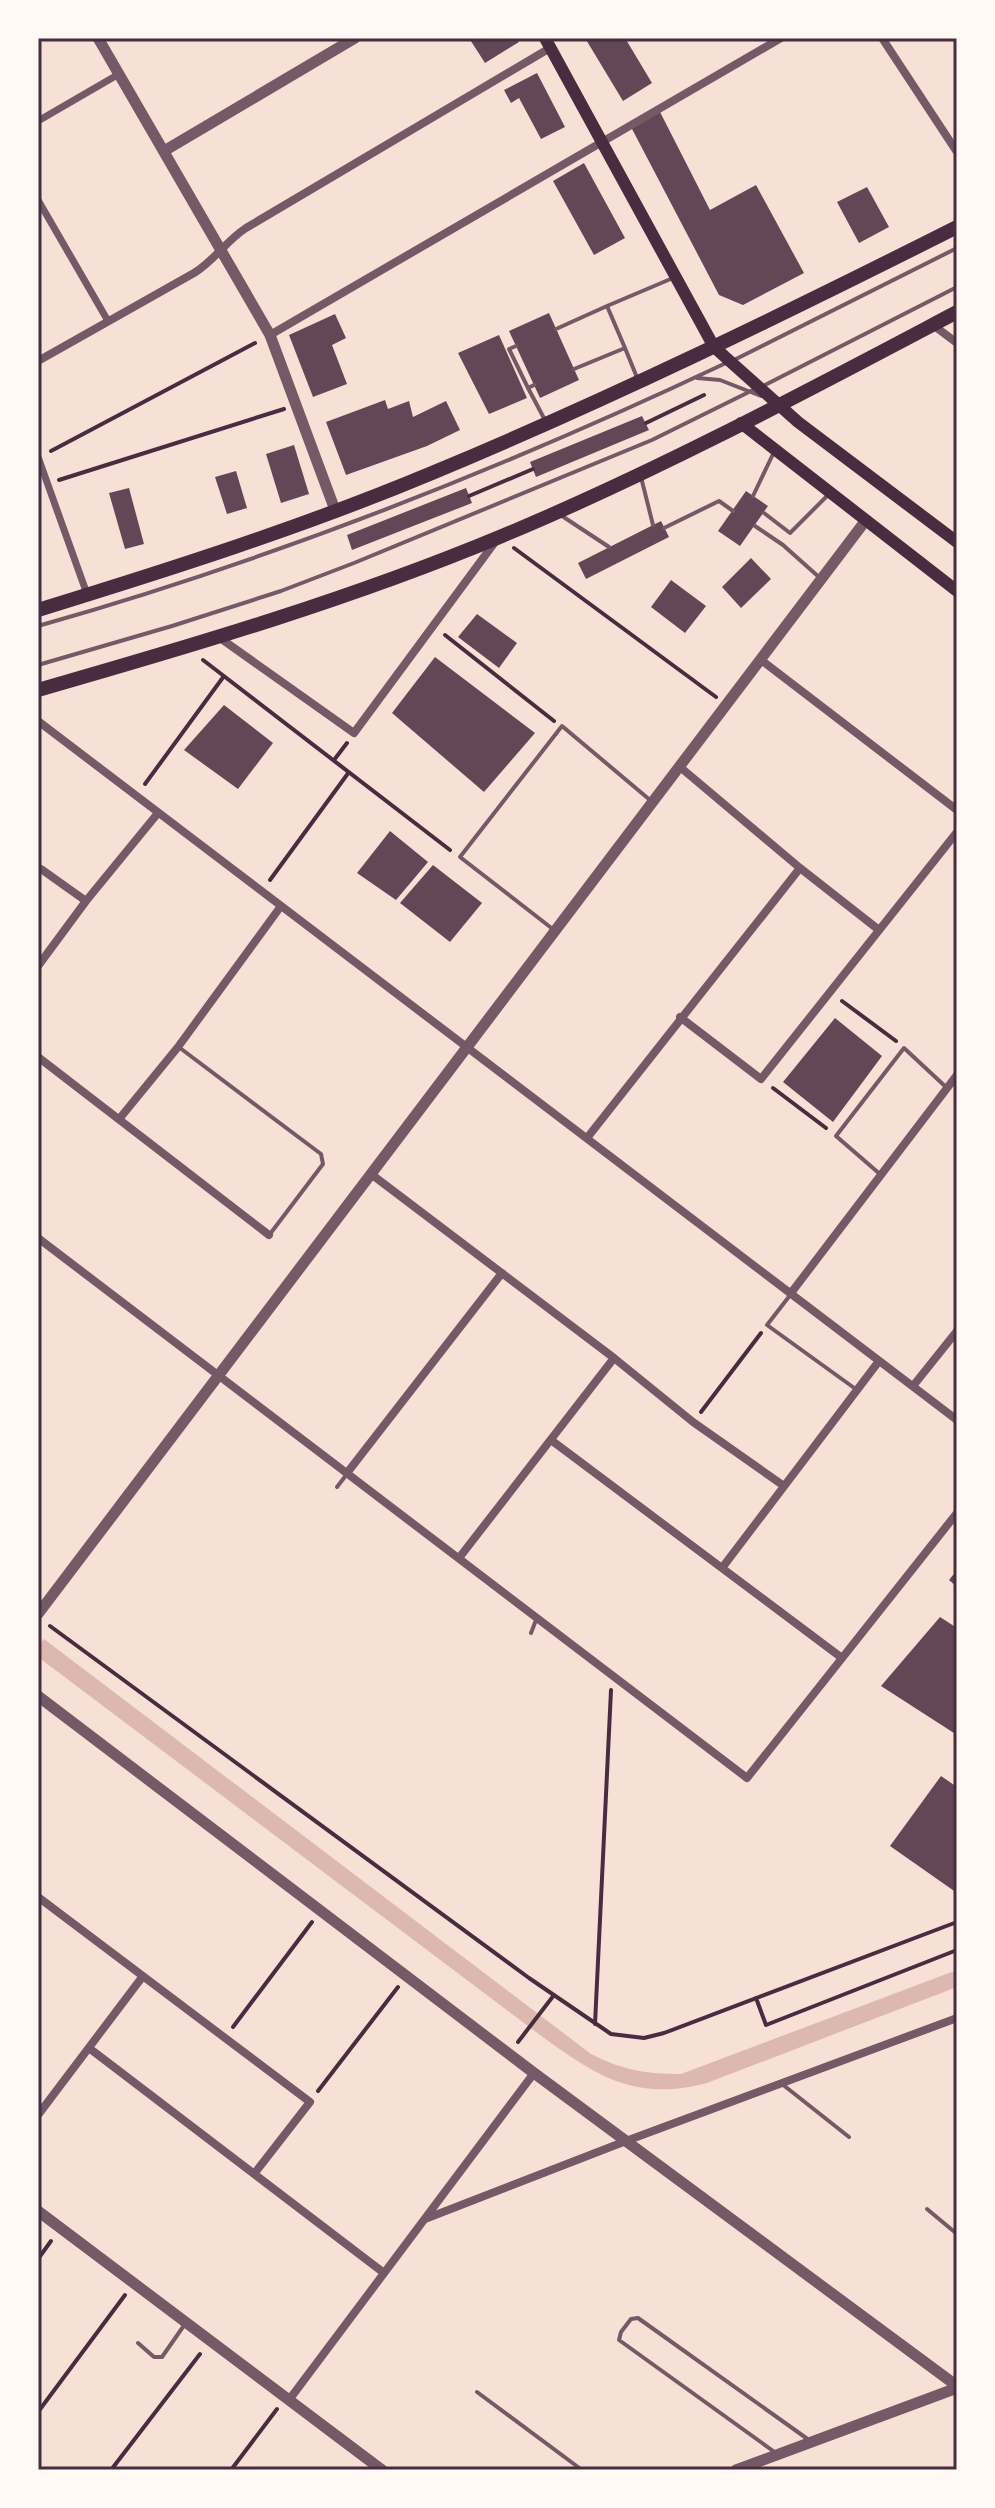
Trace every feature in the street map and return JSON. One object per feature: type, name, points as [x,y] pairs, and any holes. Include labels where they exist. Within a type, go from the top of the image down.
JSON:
[{"type":"main road","points":[[547,43],[714,347],[755,389],[957,542]]},
{"type":"main road","points":[[38,610],[219,553],[430,474],[714,347],[957,227]]},
{"type":"main road","points":[[38,690],[220,637],[370,588],[499,537],[778,405],[957,312]]},
{"type":"main road","points":[[741,423],[957,591]]},
{"type":"street","points":[[98,38],[270,335],[335,510]]},
{"type":"street","points":[[164,151],[355,38]]},
{"type":"street","points":[[270,335],[781,38]]},
{"type":"street","points":[[882,38],[957,152]]},
{"type":"street","points":[[38,361],[203,268],[246,228],[547,43]]},
{"type":"street","points":[[38,121],[119,74]]},
{"type":"street","points":[[38,200],[108,321]]},
{"type":"street","points":[[933,325],[957,343]]},
{"type":"street","points":[[38,457],[88,595]]},
{"type":"street","points":[[38,1615],[866,520]]},
{"type":"street","points":[[220,637],[354,733],[499,537]]},
{"type":"street","points":[[761,660],[957,810]]},
{"type":"street","points":[[38,721],[957,1420]]},
{"type":"street","points":[[680,767],[879,930]]},
{"type":"street","points":[[38,966],[158,813]]},
{"type":"street","points":[[680,1017],[761,1079],[957,832]]},
{"type":"street","points":[[587,1138],[800,868]]},
{"type":"street","points":[[39,870],[86,901]]},
{"type":"street","points":[[120,1118],[178,1047],[281,906]]},
{"type":"street","points":[[38,1057],[269,1235]]},
{"type":"street","points":[[791,1293],[957,1075]]},
{"type":"street","points":[[371,1174],[614,1358],[693,1422],[784,1486]]},
{"type":"street","points":[[38,1238],[747,1778],[957,1513]]},
{"type":"street","points":[[347,1473],[502,1273]]},
{"type":"street","points":[[913,1386],[957,1331]]},
{"type":"street","points":[[459,1558],[614,1358]]},
{"type":"street","points":[[722,1568],[879,1361]]},
{"type":"street","points":[[551,1440],[842,1658]]},
{"type":"street","points":[[38,1696],[534,2073],[957,2387]]},
{"type":"street","points":[[38,1897],[310,2102],[254,2174]]},
{"type":"street","points":[[38,2115],[143,1976]]},
{"type":"street","points":[[425,2219],[957,2018]]},
{"type":"street","points":[[89,2048],[384,2273]]},
{"type":"street","points":[[288,2399],[534,2073]]},
{"type":"street","points":[[38,2211],[382,2470]]},
{"type":"street","points":[[736,2470],[957,2387]]},
{"type":"lane","points":[[38,626],[179,584],[344,526],[465,478],[730,362],[957,248]]},
{"type":"lane","points":[[556,329],[675,277]]},
{"type":"lane","points":[[38,665],[281,591],[354,563],[652,440],[957,287]]},
{"type":"lane","points":[[607,306],[639,382]]},
{"type":"lane","points":[[516,346],[509,349],[547,423]]},
{"type":"lane","points":[[574,369],[625,348]]},
{"type":"lane","points":[[695,378],[720,380],[755,389]]},
{"type":"lane","points":[[528,388],[534,385]]},
{"type":"lane","points":[[753,496],[775,450]]},
{"type":"lane","points":[[640,472],[653,525]]},
{"type":"lane","points":[[783,545],[790,533],[831,493]]},
{"type":"lane","points":[[664,528],[719,501],[733,511]]},
{"type":"lane","points":[[557,512],[571,525],[609,547]]},
{"type":"lane","points":[[764,513],[790,533]]},
{"type":"lane","points":[[755,526],[783,545],[822,579]]},
{"type":"lane","points":[[556,931],[460,857],[562,726],[653,802]]},
{"type":"lane","points":[[178,1047],[324,1159],[269,1235]]},
{"type":"lane","points":[[881,1175],[836,1136],[904,1048],[947,1088]]},
{"type":"lane","points":[[791,1293],[767,1325],[857,1390]]},
{"type":"lane","points":[[337,1487],[347,1473]]},
{"type":"lane","points":[[531,1633],[536,1618]]},
{"type":"lane","points":[[781,2083],[849,2137]]},
{"type":"lane","points":[[927,2209],[957,2234]]},
{"type":"lane","points":[[778,2454],[619,2340],[619,2335],[631,2319],[638,2318],[811,2442]]},
{"type":"lane","points":[[138,2343],[154,2357],[162,2357],[186,2323]]},
{"type":"lane","points":[[477,2392],[582,2470]]},
{"type":"path","points":[[38,457],[258,342]]},
{"type":"path","points":[[701,389],[708,402]]},
{"type":"path","points":[[646,423],[704,395]]},
{"type":"path","points":[[50,484],[284,409]]},
{"type":"path","points":[[469,496],[533,469]]},
{"type":"path","points":[[499,537],[726,705]]},
{"type":"path","points":[[433,626],[562,726]]},
{"type":"path","points":[[184,648],[460,857]]},
{"type":"path","points":[[136,796],[224,676]]},
{"type":"path","points":[[334,760],[354,733]]},
{"type":"path","points":[[262,891],[349,772]]},
{"type":"path","points":[[831,992],[904,1048]]},
{"type":"path","points":[[761,1079],[836,1136]]},
{"type":"path","points":[[693,1422],[767,1325]]},
{"type":"path","points":[[38,1615],[529,1978],[611,2034],[644,2038],[664,2033],[957,1922]]},
{"type":"path","points":[[595,2024],[612,1675]]},
{"type":"path","points":[[225,2038],[321,1911]]},
{"type":"path","points":[[756,1998],[766,2025],[957,1950]]},
{"type":"path","points":[[310,2102],[407,1975]]},
{"type":"path","points":[[529,2028],[555,1995]]},
{"type":"path","points":[[38,2259],[51,2241]]},
{"type":"path","points":[[38,2412],[134,2283]]},
{"type":"path","points":[[111,2470],[200,2354]]},
{"type":"path","points":[[231,2470],[288,2399]]},
{"type":"shaded area","points":[[44,1639],[591,2054],[613,2064],[645,2072],[681,2074],[957,1970],[957,1987],[707,2083],[658,2089],[618,2082],[598,2073],[540,2035],[38,1657],[38,1647]]},
{"type":"building","points":[[469,38],[516,38],[519,42],[485,63]]},
{"type":"building","points":[[585,38],[625,38],[652,83],[623,101]]},
{"type":"building","points":[[537,73],[565,127],[541,139],[519,98],[511,103],[504,90]]},
{"type":"building","points":[[660,112],[710,210],[756,185],[804,273],[743,305],[719,295],[631,127]]},
{"type":"building","points":[[584,163],[625,238],[594,255],[553,181]]},
{"type":"building","points":[[867,187],[889,227],[859,243],[837,202]]},
{"type":"building","points":[[549,313],[579,380],[540,398],[509,331]]},
{"type":"building","points":[[335,314],[346,338],[332,345],[347,384],[313,397],[289,335]]},
{"type":"building","points":[[499,335],[527,398],[489,414],[458,353]]},
{"type":"building","points":[[385,400],[388,409],[409,401],[413,417],[446,401],[460,430],[427,446],[346,475],[326,422]]},
{"type":"building","points":[[642,416],[649,430],[536,477],[530,462]]},
{"type":"building","points":[[294,445],[309,494],[281,503],[266,454]]},
{"type":"building","points":[[236,471],[247,508],[227,514],[215,477]]},
{"type":"building","points":[[129,488],[144,544],[125,549],[109,493]]},
{"type":"building","points":[[466,488],[472,503],[352,550],[347,535]]},
{"type":"building","points":[[746,491],[768,506],[740,546],[718,531]]},
{"type":"building","points":[[661,521],[669,537],[586,579],[578,563]]},
{"type":"building","points":[[751,558],[771,579],[741,608],[722,587]]},
{"type":"building","points":[[671,580],[706,606],[685,633],[651,607]]},
{"type":"building","points":[[477,614],[517,643],[499,668],[458,637]]},
{"type":"building","points":[[435,657],[535,733],[484,792],[392,713]]},
{"type":"building","points":[[224,705],[273,743],[238,789],[184,750]]},
{"type":"building","points":[[390,831],[428,862],[396,900],[357,873]]},
{"type":"building","points":[[433,865],[482,903],[450,942],[400,903]]},
{"type":"building","points":[[835,1018],[882,1056],[833,1122],[783,1082]]},
{"type":"building","points":[[957,1570],[957,1587],[949,1580]]},
{"type":"building","points":[[940,1617],[957,1628],[957,1735],[881,1686]]},
{"type":"building","points":[[941,1776],[957,1787],[957,1893],[890,1846]]}]
